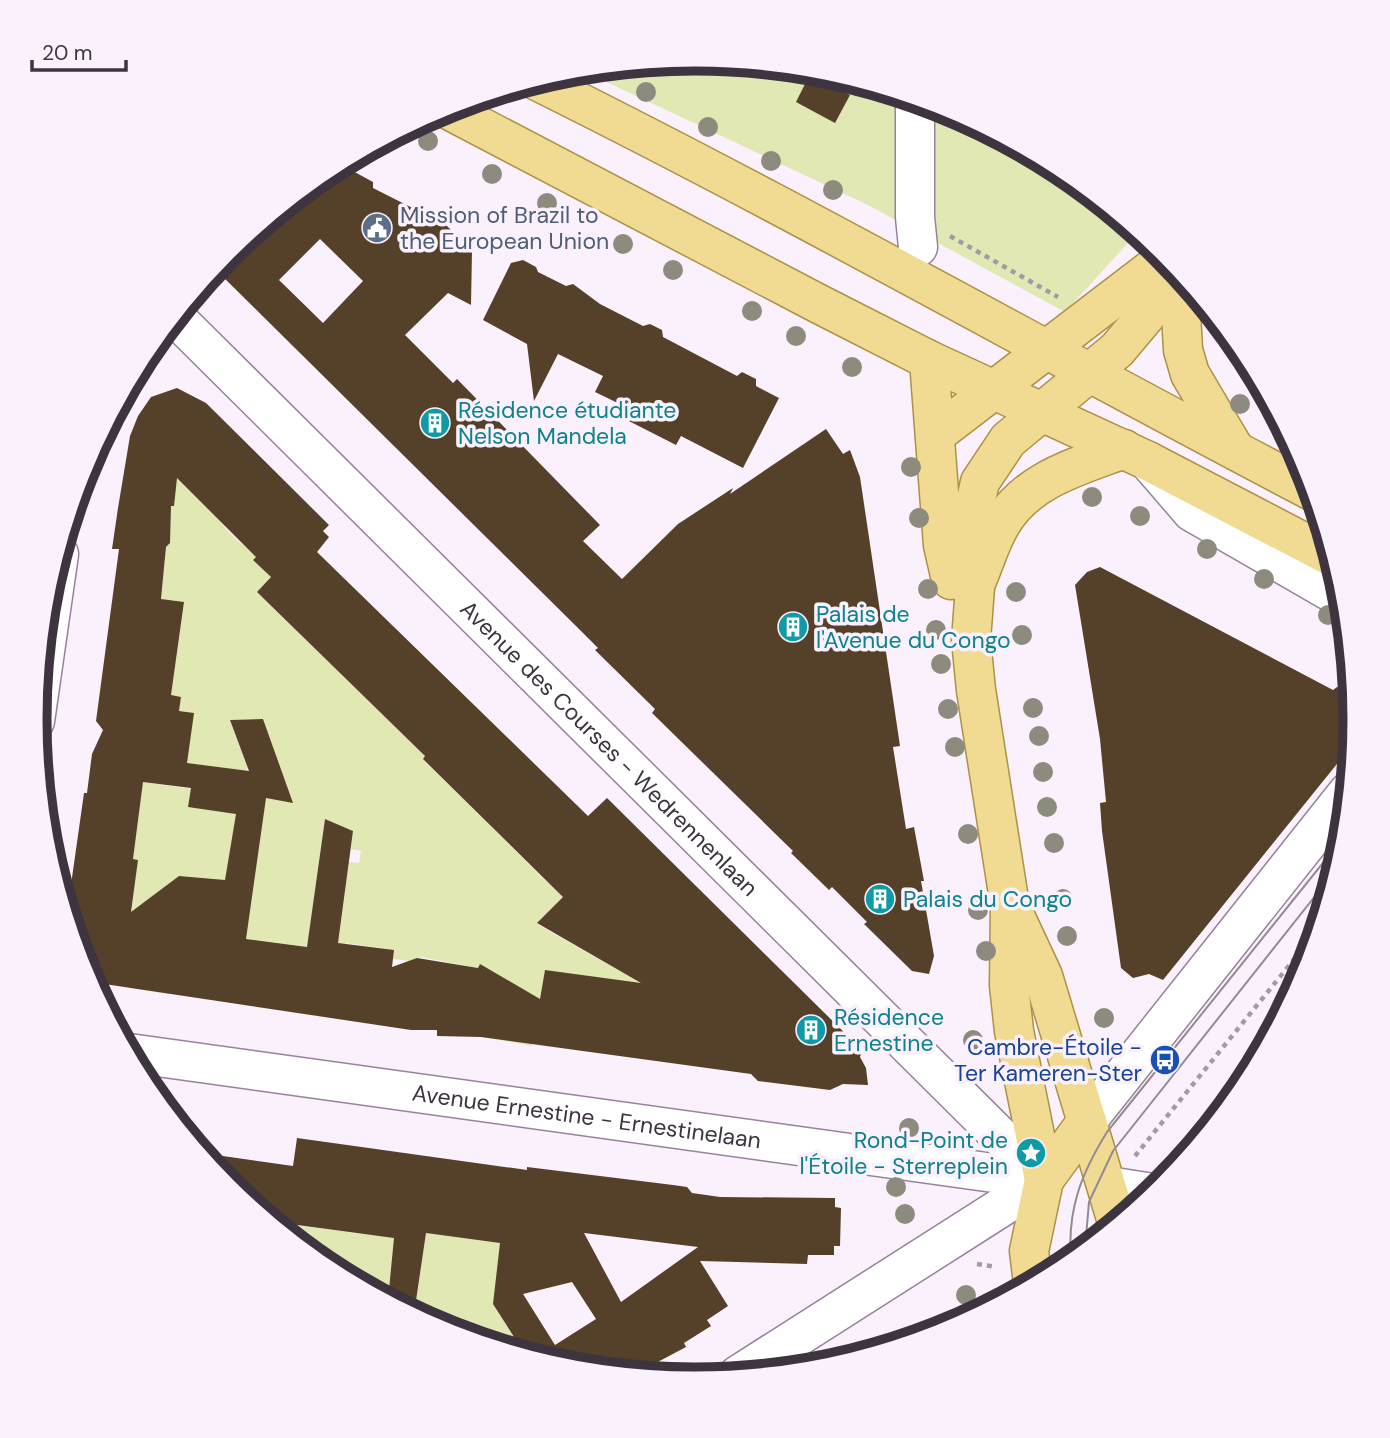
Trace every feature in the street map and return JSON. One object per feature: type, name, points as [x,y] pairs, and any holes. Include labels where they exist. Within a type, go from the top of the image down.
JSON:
[{"type":"main road","points":[[552,88],[862,248],[1045,351],[1298,484]]},
{"type":"main road","points":[[460,116],[929,360],[1135,455],[1321,551]]},
{"type":"main road","points":[[935,435],[1045,351],[1166,275]]},
{"type":"main road","points":[[1031,1273],[1029,1251],[1044,1180],[1016,1046],[1009,985],[1010,906],[976,690],[971,640],[975,586],[968,536],[980,482],[1008,440],[1117,350],[1169,278]]},
{"type":"main road","points":[[1177,286],[1183,350],[1190,374],[1236,452]]},
{"type":"main road","points":[[929,360],[943,545],[948,571],[971,640]]},
{"type":"main road","points":[[975,586],[1001,524],[1021,498],[1051,476],[1135,455]]},
{"type":"main road","points":[[1010,906],[1043,976],[1115,1212]]},
{"type":"main road","points":[[1044,1180],[1087,1121]]},
{"type":"main road","points":[[1044,1180],[1108,1186]]},
{"type":"street","points":[[915,110],[915,217],[933,240]]},
{"type":"street","name":"Avenue des Courses - Wedrennenlaan","points":[[182,324],[1044,1180]]},
{"type":"street","points":[[1135,455],[1192,512],[1330,591]]},
{"type":"street","points":[[1087,1121],[1337,806]]},
{"type":"street","name":"Avenue Ernestine - Ernestinelaan","points":[[141,1055],[1044,1180]]},
{"type":"street","points":[[757,1363],[1044,1180]]},
{"type":"street","points":[[1108,1186],[1138,1191]]},
{"type":"path","points":[[933,240],[1068,303]]},
{"type":"path","points":[[1141,1150],[1297,956]]},
{"type":"green space","points":[[695,71],[737,73],[780,77],[863,93],[943,121],[1019,158],[1055,180],[1131,240],[1065,312],[868,205],[600,79]]},
{"type":"green space","points":[[179,456],[223,525],[234,538],[259,554],[254,560],[271,577],[257,592],[425,756],[423,759],[548,883],[579,882],[537,924],[620,971],[752,1004],[545,970],[532,1046],[489,1038],[494,1002],[480,965],[478,968],[421,957],[409,961],[393,959],[393,950],[346,943],[344,952],[219,935],[266,798],[292,802],[263,719],[230,720],[245,761],[249,762],[239,795],[225,884],[214,879],[177,877],[169,994],[129,988],[137,936],[128,935],[138,860],[133,859],[143,782],[200,790],[172,761],[193,713],[179,711],[181,697],[171,695],[184,603],[161,599],[165,561],[156,559],[170,543],[170,507]],"holes":[[[325,819],[353,831],[351,849],[361,851],[359,863],[349,862],[339,937],[309,933]]]},
{"type":"green space","points":[[399,1220],[389,1290],[335,1258],[290,1224],[362,1234]]},
{"type":"green space","points":[[426,1233],[500,1243],[522,1343],[447,1317],[416,1303]]},
{"type":"building","points":[[806,81],[835,87],[850,95],[835,123],[796,102]]},
{"type":"building","points":[[351,170],[373,182],[373,188],[446,225],[472,251],[471,305],[448,293],[405,335],[453,383],[457,379],[600,525],[583,541],[622,579],[678,524],[733,488],[730,494],[826,429],[843,454],[850,450],[860,477],[900,746],[893,747],[906,829],[914,827],[924,881],[921,881],[934,956],[929,974],[912,971],[864,924],[867,922],[832,887],[829,890],[791,853],[793,851],[652,713],[655,709],[595,650],[598,648],[223,276],[268,232]],"holes":[[[320,239],[363,281],[323,323],[279,280]]]},
{"type":"building","points":[[523,260],[536,267],[538,272],[566,286],[573,284],[600,304],[643,326],[650,324],[662,330],[663,337],[737,376],[742,372],[756,379],[756,386],[779,398],[743,468],[681,436],[676,445],[621,417],[626,407],[595,392],[603,376],[558,354],[534,401],[527,344],[483,320],[511,263]]},
{"type":"building","points":[[177,388],[206,403],[329,525],[323,531],[329,537],[317,552],[588,816],[607,798],[862,1050],[860,1057],[866,1068],[868,1085],[843,1084],[830,1090],[758,1081],[751,1074],[481,1037],[437,1036],[437,1030],[411,1030],[105,984],[70,891],[84,793],[87,793],[92,754],[103,730],[96,721],[119,549],[112,549],[130,436],[138,416],[151,397]],"holes":[[[177,478],[256,557],[253,560],[271,577],[257,592],[425,756],[423,759],[563,897],[537,923],[641,983],[545,970],[540,999],[480,964],[478,968],[417,958],[392,967],[394,950],[338,943],[353,831],[325,819],[307,947],[246,939],[266,798],[293,803],[263,719],[230,720],[249,771],[187,763],[194,713],[179,711],[181,697],[171,695],[184,602],[161,599],[166,547],[170,543],[171,506],[174,506]],[[143,782],[191,788],[188,807],[236,814],[225,880],[179,876],[131,912],[138,860],[133,859]]]},
{"type":"building","points":[[1100,567],[1333,690],[1337,687],[1342,689],[1341,759],[1163,980],[1149,974],[1133,978],[1121,968],[1102,831],[1100,803],[1106,802],[1100,739],[1075,585],[1087,572]]},
{"type":"building","points":[[297,1138],[527,1170],[527,1167],[673,1185],[687,1187],[692,1193],[720,1197],[835,1198],[835,1207],[841,1208],[840,1246],[834,1246],[834,1255],[808,1255],[807,1264],[700,1261],[728,1306],[707,1320],[711,1326],[684,1343],[686,1347],[652,1365],[610,1361],[517,1342],[493,1304],[500,1243],[426,1233],[416,1303],[389,1289],[394,1238],[290,1224],[216,1155],[293,1166]],"holes":[[[584,1233],[698,1247],[621,1302]],[[572,1282],[596,1319],[555,1345],[523,1294]]]},
{"type":"tram line","points":[[1070,1247],[1071,1225],[1078,1193],[1107,1132],[1327,858]]},
{"type":"tram line","points":[[1086,1235],[1089,1202],[1113,1151],[1320,890]]},
{"type":"place","name":"Mission of Brazil to the European Union","points":[[377,228]]},
{"type":"place","name":"Résidence étudiante Nelson Mandela","points":[[435,423]]},
{"type":"place","name":"Palais de l'Avenue du Congo","points":[[793,627]]},
{"type":"place","name":"Palais du Congo","points":[[880,899]]},
{"type":"place","name":"Résidence Ernestine","points":[[811,1030]]},
{"type":"place","name":"Cambre-Étoile - Ter Kameren-Ster","points":[[1165,1060]]},
{"type":"place","name":"Rond-Point de l'Étoile - Sterreplein","points":[[1031,1153]]}]
